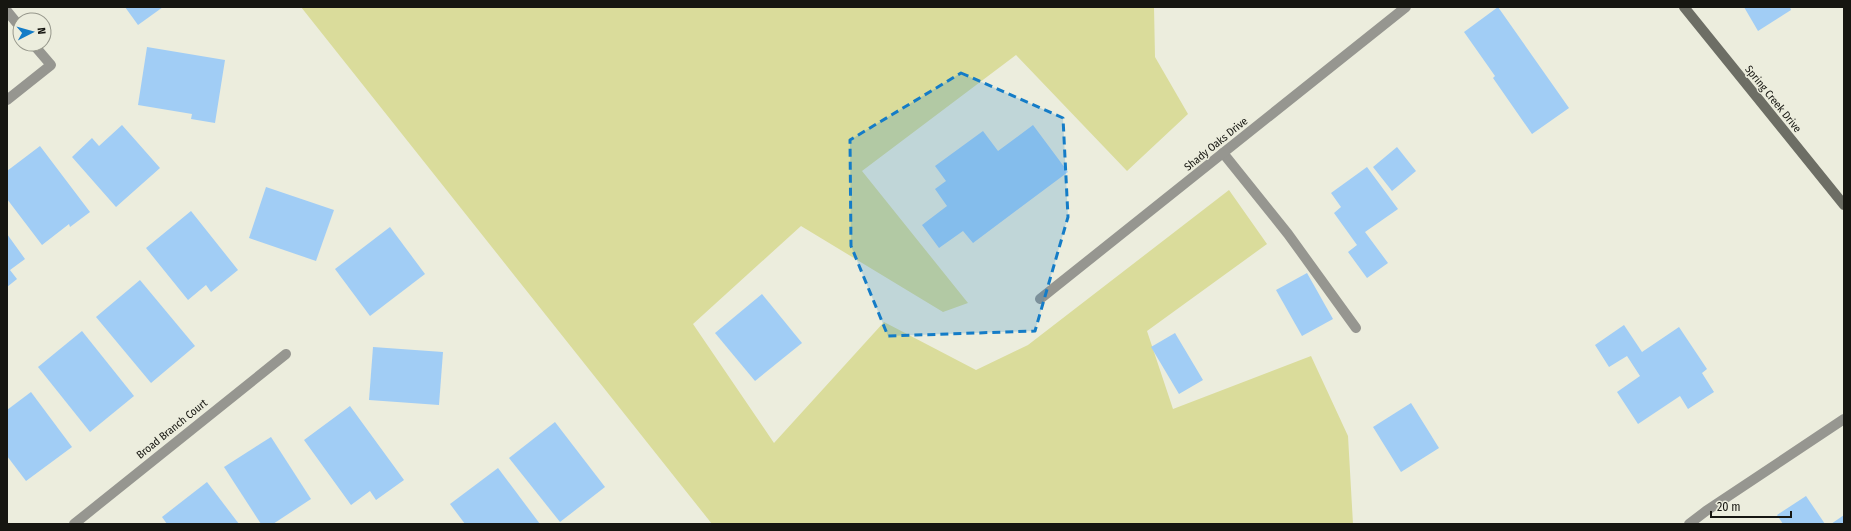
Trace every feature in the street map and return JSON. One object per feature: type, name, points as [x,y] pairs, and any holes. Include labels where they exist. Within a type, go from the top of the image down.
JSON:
[{"type":"street","name":"Shady Oaks Drive","points":[[1040,299],[1406,7]]},
{"type":"street","name":"Spring Creek Drive","points":[[1684,7],[1844,206]]},
{"type":"street","points":[[7,100],[51,65],[40,52]]},
{"type":"street","points":[[1224,153],[1288,234],[1356,328]]},
{"type":"street","name":"Broad Branch Court","points":[[74,524],[286,354]]},
{"type":"street","points":[[1690,524],[1706,511],[1844,419]]},
{"type":"highlighted area","points":[[961,73],[1063,118],[1068,217],[1035,331],[888,336],[851,246],[850,140]]},
{"type":"green space","points":[[301,7],[1154,7],[1155,57],[1188,114],[1127,171],[1016,55],[862,171],[968,303],[943,312],[801,226],[693,324],[774,443],[884,322],[976,370],[1028,345],[1229,190],[1267,244],[1147,331],[1173,409],[1311,356],[1348,436],[1353,524],[712,524]]},
{"type":"building","points":[[125,7],[163,7],[138,25]]},
{"type":"building","points":[[1498,7],[1569,108],[1532,134],[1493,78],[1495,76],[1464,32]]},
{"type":"building","points":[[1744,7],[1790,7],[1791,10],[1758,31]]},
{"type":"building","points":[[147,47],[225,60],[215,123],[191,119],[192,114],[138,105]]},
{"type":"building","points":[[122,125],[160,168],[116,207],[72,157],[92,138],[99,146]]},
{"type":"building","points":[[1033,125],[1068,172],[973,243],[963,231],[939,248],[922,225],[947,206],[935,189],[946,181],[935,166],[983,131],[998,151]]},
{"type":"building","points":[[40,146],[90,212],[70,227],[69,224],[42,245],[7,199],[7,171]]},
{"type":"building","points":[[1397,147],[1416,171],[1392,191],[1373,167]]},
{"type":"building","points":[[1367,167],[1398,209],[1365,232],[1388,263],[1367,278],[1348,252],[1357,245],[1334,213],[1341,207],[1331,193]]},
{"type":"building","points":[[266,187],[334,210],[316,261],[249,238]]},
{"type":"building","points":[[191,211],[238,270],[211,292],[206,285],[188,300],[146,248]]},
{"type":"building","points":[[390,227],[425,274],[370,316],[335,269]]},
{"type":"building","points":[[7,234],[25,259],[10,270],[17,279],[7,287]]},
{"type":"building","points":[[1307,273],[1333,319],[1302,336],[1276,290]]},
{"type":"building","points":[[140,280],[195,346],[151,383],[96,317]]},
{"type":"building","points":[[762,294],[802,343],[755,381],[715,333]]},
{"type":"building","points":[[1624,325],[1642,352],[1679,327],[1707,369],[1702,373],[1714,392],[1688,409],[1680,396],[1638,424],[1617,392],[1640,376],[1627,356],[1609,367],[1595,345]]},
{"type":"building","points":[[82,331],[134,396],[90,432],[38,367]]},
{"type":"building","points":[[1175,333],[1203,380],[1179,394],[1151,347]]},
{"type":"building","points":[[373,347],[443,352],[439,405],[369,400]]},
{"type":"building","points":[[31,392],[72,447],[26,481],[7,456],[7,410]]},
{"type":"building","points":[[1411,403],[1439,448],[1401,472],[1373,427]]},
{"type":"building","points":[[350,406],[404,480],[376,500],[370,491],[351,505],[304,440]]},
{"type":"building","points":[[555,422],[605,487],[560,522],[509,458]]},
{"type":"building","points":[[271,437],[311,499],[273,524],[261,524],[224,467]]},
{"type":"building","points":[[498,468],[540,524],[465,524],[450,504]]},
{"type":"building","points":[[207,482],[239,524],[167,524],[162,517]]},
{"type":"building","points":[[1806,496],[1825,524],[1783,524],[1777,515]]},
{"type":"building","points":[[1844,515],[1844,524],[1831,524]]}]
